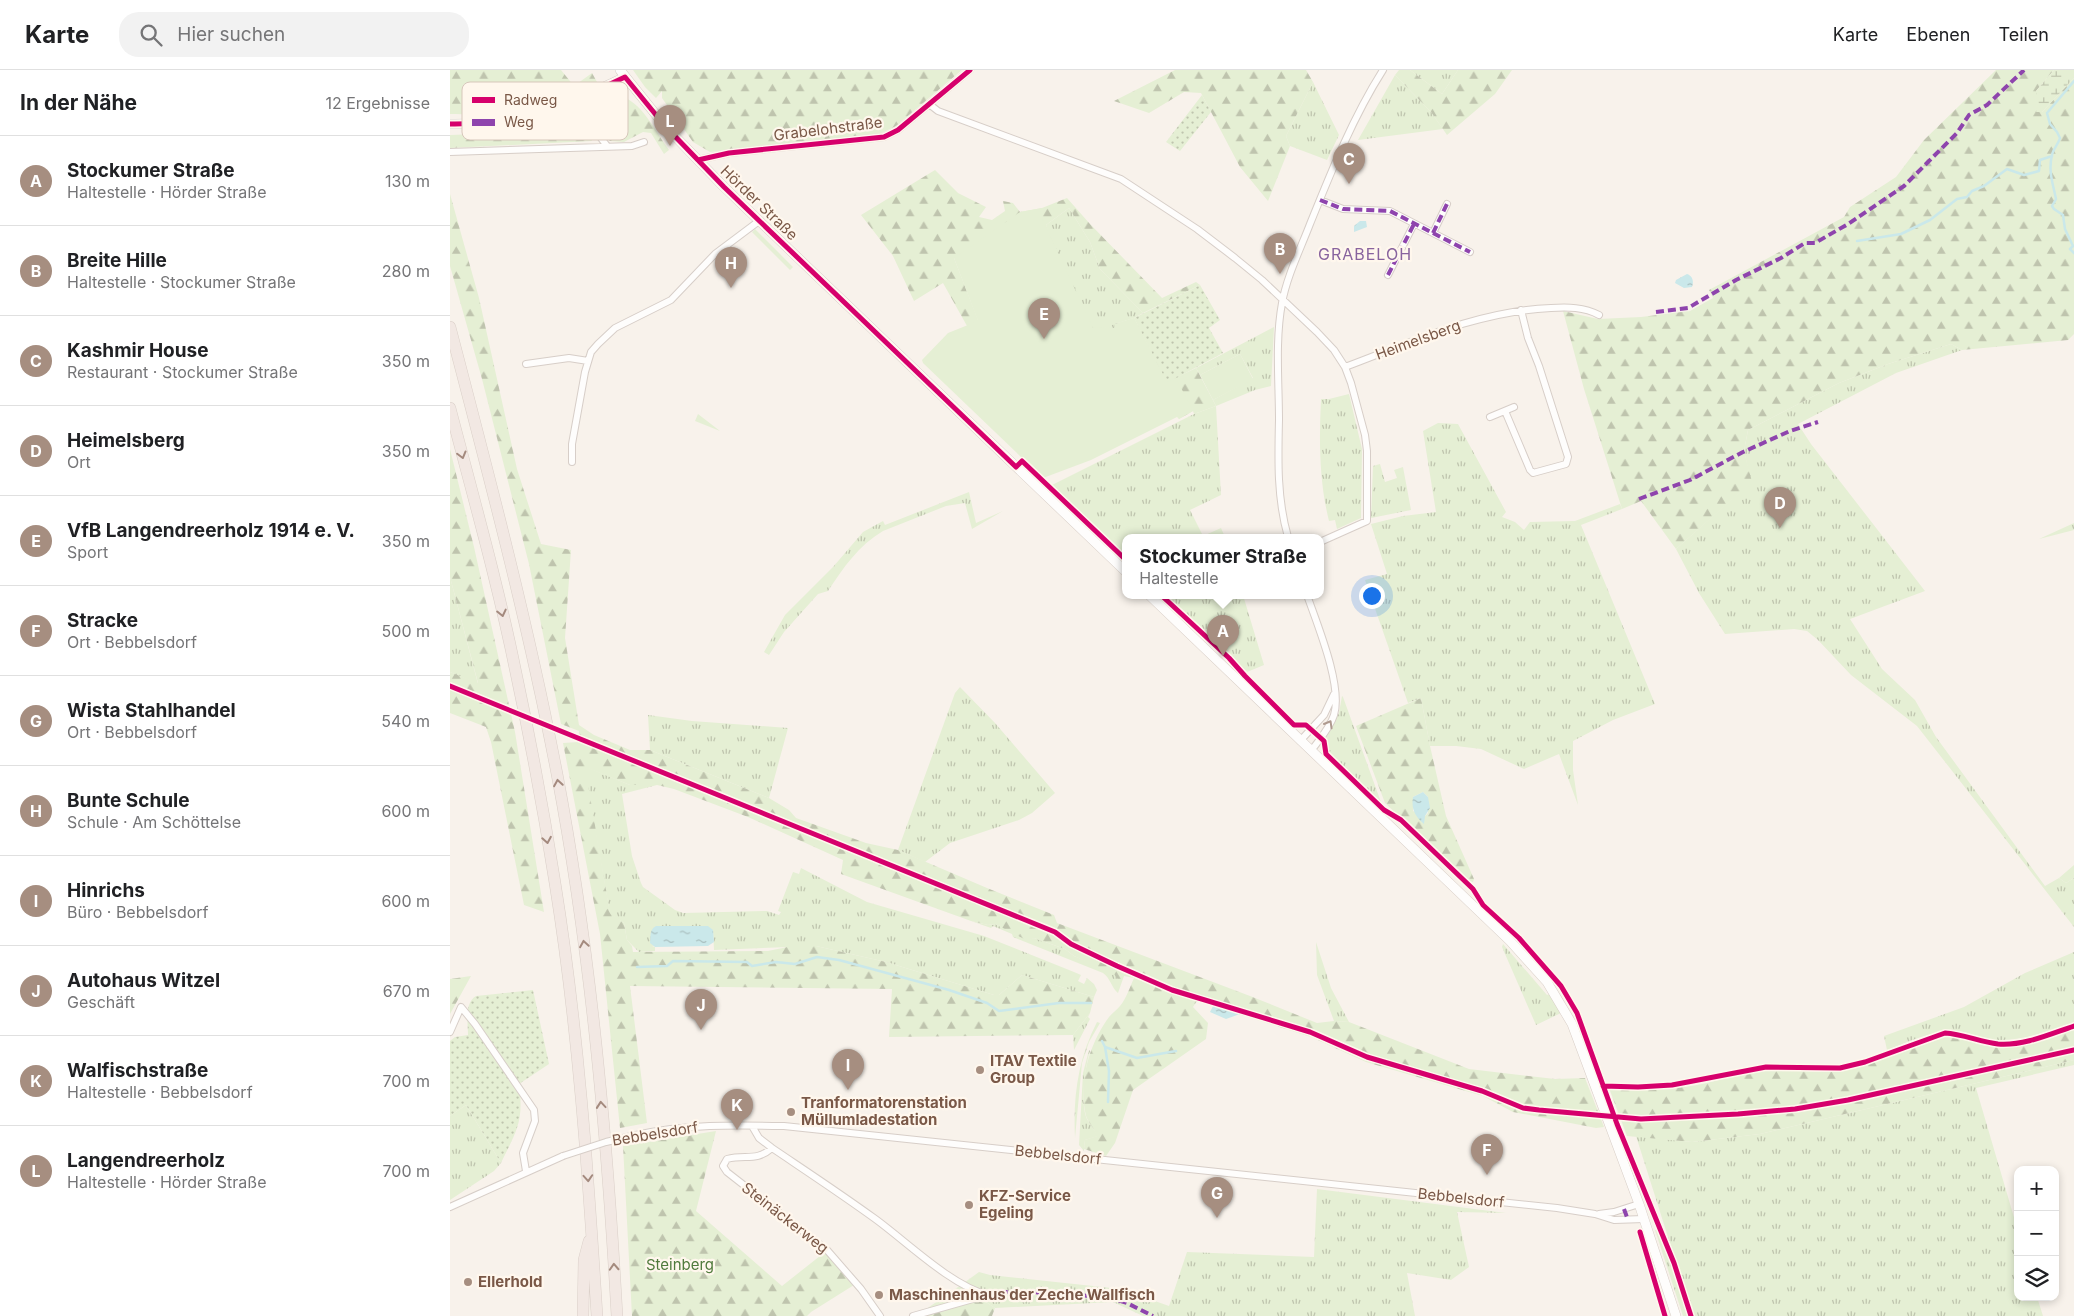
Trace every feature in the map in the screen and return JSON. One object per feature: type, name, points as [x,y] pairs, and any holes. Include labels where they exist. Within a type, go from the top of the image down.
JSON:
[{"type":"highway","points":[[450,327],[510,558],[536,667],[557,777],[590,986],[610,1199],[617,1316]]},
{"type":"highway","points":[[450,408],[491,565],[516,672],[555,884],[573,1008],[597,1316]]},
{"type":"highway","points":[[583,1316],[584,1260],[591,1230]]},
{"type":"main road","name":"Hörder Straße","points":[[607,82],[622,73],[665,126],[759,221],[1122,568]]},
{"type":"main road","points":[[1153,599],[1510,941],[1540,973],[1556,994],[1572,1024],[1639,1204],[1676,1316]]},
{"type":"street","name":"Grabelohstraße","points":[[698,160],[729,153],[880,138],[898,130],[970,70]]},
{"type":"street","points":[[1287,534],[1282,508],[1278,466],[1280,330],[1283,302],[1288,282],[1320,200],[1380,71]]},
{"type":"street","points":[[929,104],[938,111],[1121,179],[1197,229],[1236,258],[1326,341],[1345,367],[1351,383],[1366,443],[1367,521],[1324,540]]},
{"type":"street","points":[[602,140],[607,146]]},
{"type":"street","points":[[450,152],[632,146],[644,142]]},
{"type":"street","points":[[1320,200],[1344,209],[1390,211],[1470,252]]},
{"type":"street","points":[[1433,233],[1447,204]]},
{"type":"street","points":[[572,462],[572,444],[588,361],[592,352],[607,334],[615,328],[671,300],[715,254],[759,221]]},
{"type":"street","points":[[1388,275],[1414,224]]},
{"type":"street","name":"Heimelsberg","points":[[1345,367],[1465,322],[1521,310],[1570,307],[1590,310],[1599,316]]},
{"type":"street","points":[[1505,411],[1533,473],[1566,464],[1568,457],[1539,366],[1528,338],[1521,310]]},
{"type":"street","points":[[526,364],[569,358],[588,361]]},
{"type":"street","points":[[1490,417],[1514,407]]},
{"type":"street","points":[[1309,599],[1330,659],[1335,712],[1311,751]]},
{"type":"street","points":[[1300,741],[1324,715],[1334,693]]},
{"type":"street","points":[[450,1032],[461,1007],[475,1024],[534,1110],[535,1121],[523,1154],[526,1171]]},
{"type":"street","name":"Bebbelsdorf","points":[[450,1207],[526,1171],[606,1142],[693,1126],[784,1126],[1547,1207],[1595,1214],[1614,1220],[1644,1219]]},
{"type":"street","points":[[752,1126],[759,1138],[772,1148],[875,1218],[931,1263],[974,1291],[988,1295],[912,1316]]},
{"type":"street","name":"Steinäckerweg","points":[[772,1148],[764,1155],[755,1158],[737,1157],[728,1159],[723,1166],[727,1172],[827,1250],[880,1316]]},
{"type":"street","name":"Bebbelsdorf","points":[[1595,1214],[1614,1212],[1639,1204]]},
{"type":"green space","points":[[450,70],[561,70],[571,82],[462,82],[462,114],[450,114]]},
{"type":"green space","points":[[633,70],[962,70],[896,126],[882,133],[865,138],[710,152],[693,142],[662,98],[662,91],[656,98],[645,87]]},
{"type":"green space","points":[[1175,70],[1306,70],[1313,82],[1286,136],[1290,146],[1268,201],[1240,167],[1201,93],[1184,92],[1149,113],[1114,101]]},
{"type":"green space","points":[[1399,70],[1410,70],[1442,94],[1458,70],[1512,70],[1495,94],[1447,135],[1431,112],[1395,75]]},
{"type":"green space","points":[[1410,70],[1458,70],[1442,94]]},
{"type":"green space","points":[[1996,70],[2054,70],[2036,91],[2042,112],[2074,78],[2074,334],[2068,340],[1962,350],[1951,344],[1888,364],[1839,383],[1748,430],[1744,451],[1752,482],[1676,549],[1641,501],[1622,509],[1584,389],[1563,311],[1598,319],[1641,317],[1690,311],[1713,298],[1709,290],[1844,217],[1850,207],[1896,177],[1924,140]]},
{"type":"green space","points":[[2054,70],[2074,70],[2074,78],[2042,112],[2036,112],[2036,91]]},
{"type":"green space","points":[[592,73],[597,82],[580,82]]},
{"type":"green space","points":[[1395,75],[1431,112],[1443,129],[1358,140]]},
{"type":"green space","points":[[1313,82],[1339,135],[1327,160],[1290,146],[1286,136]]},
{"type":"green space","points":[[1202,95],[1211,112],[1180,151],[1166,142]]},
{"type":"green space","points":[[628,99],[641,110],[669,150],[664,154],[651,133],[643,132],[628,140]]},
{"type":"green space","points":[[462,134],[462,140],[592,141],[450,148],[450,135]]},
{"type":"green space","points":[[609,140],[628,140],[624,142]]},
{"type":"green space","points":[[935,170],[958,193],[986,207],[979,217],[992,220],[1005,211],[1003,201],[1013,203],[1020,212],[1042,208],[1067,198],[1162,298],[1196,282],[1200,285],[1143,313],[1100,269],[1090,242],[1069,208],[1046,225],[1086,313],[954,258],[983,333],[1103,326],[1108,329],[1114,328],[1115,324],[1134,318],[1167,382],[1196,368],[1216,406],[1194,414],[1193,411],[1179,419],[1178,417],[1000,385],[943,283],[914,301],[893,256],[861,215]]},
{"type":"green space","points":[[450,194],[479,298],[517,469],[541,544],[571,550],[565,638],[579,725],[594,735],[630,750],[650,750],[769,798],[789,810],[796,818],[866,843],[898,850],[1054,915],[1057,923],[1317,1023],[1349,1022],[1469,1069],[1555,1079],[1585,1078],[1604,1127],[1596,1128],[1513,1112],[1483,1096],[1366,1062],[1311,1037],[1197,1001],[1193,1007],[1208,1023],[1206,1039],[1133,1090],[1115,1143],[1106,1156],[1084,1149],[1085,1140],[1097,1136],[1086,1116],[1084,1103],[1084,1077],[1087,1064],[1102,1028],[1122,1003],[1134,978],[1124,976],[1119,981],[1114,974],[1074,956],[1065,949],[1034,938],[1028,941],[995,924],[988,925],[971,921],[841,874],[843,860],[748,817],[674,789],[657,785],[630,785],[585,767],[610,913],[624,923],[627,940],[632,946],[633,952],[768,951],[792,946],[816,946],[886,962],[994,995],[999,995],[1022,975],[1094,997],[1090,1013],[1073,1035],[889,1037],[892,989],[630,986],[647,1123],[620,1128],[600,934],[563,743],[578,742],[579,731],[561,724],[529,564],[482,379],[450,266]]},
{"type":"green space","points":[[1042,208],[1040,214],[1093,328],[1114,328],[1115,324],[1134,318],[1167,382],[1176,378],[1193,411],[1179,419],[1177,417],[1091,460],[1043,478],[922,360],[948,333],[978,321],[954,258],[1020,212]]},
{"type":"green space","points":[[1069,208],[1090,242],[1100,269],[1143,313],[1115,324],[1115,328],[1096,328],[1081,334],[1046,225]]},
{"type":"green space","points":[[755,229],[793,267],[790,270],[752,232]]},
{"type":"green space","points":[[1200,285],[1220,320],[1209,328],[1223,353],[1167,383],[1134,318]]},
{"type":"green space","points":[[1274,327],[1271,386],[1255,390],[1216,406],[1213,400],[1253,378],[1240,354],[1200,375],[1196,368]]},
{"type":"green space","points":[[1951,344],[1962,350],[1896,373],[1798,424],[1811,444],[1925,591],[1850,619],[1882,669],[1915,700],[1936,737],[2045,886],[2059,878],[2066,883],[2074,878],[2074,927],[1917,726],[1851,675],[1807,631],[1794,629],[1725,634],[1699,593],[1676,549],[1751,482],[1744,451],[1748,430],[1839,383],[1888,364]]},
{"type":"green space","points":[[1240,354],[1253,379],[1213,400],[1200,375]]},
{"type":"green space","points":[[1349,394],[1362,449],[1361,518],[1337,529],[1335,520],[1329,521],[1323,491],[1320,445],[1321,399]]},
{"type":"green space","points":[[1216,406],[1221,495],[1190,510],[1202,534],[1122,534],[1122,553],[1052,485],[1194,414]]},
{"type":"green space","points":[[698,414],[720,431],[695,421]]},
{"type":"green space","points":[[1438,423],[1458,424],[1506,512],[1502,517],[1515,522],[1524,530],[1530,522],[1575,521],[1620,504],[1622,509],[1581,525],[1655,704],[1613,720],[1573,741],[1573,770],[1578,805],[1559,754],[1524,769],[1481,749],[1456,746],[1430,746],[1421,698],[1408,703],[1365,580],[1387,574],[1371,524],[1403,516],[1436,512],[1423,431]]},
{"type":"green space","points":[[450,449],[515,732],[544,912],[524,905],[491,742],[486,727],[450,713],[450,672],[478,683],[450,577]]},
{"type":"green space","points":[[1380,464],[1385,482],[1397,478],[1394,470],[1403,467],[1411,510],[1371,518],[1373,466]]},
{"type":"green space","points":[[969,492],[976,523],[1003,511],[972,529],[965,503],[946,506],[883,531],[859,550],[828,591],[818,594],[784,632],[769,655],[764,652],[785,615],[833,567],[863,532],[883,521],[885,525]]},
{"type":"green space","points":[[2074,523],[2074,530],[2039,539]]},
{"type":"green space","points":[[1221,528],[1224,534],[1208,534]]},
{"type":"green space","points":[[450,577],[478,684],[450,672]]},
{"type":"green space","points":[[1170,599],[1244,599],[1264,665],[1247,672]]},
{"type":"green space","points":[[960,687],[995,723],[1055,793],[1032,813],[1019,820],[950,843],[925,862],[898,850],[955,693]]},
{"type":"green space","points":[[1342,696],[1382,805],[1326,751],[1327,740],[1325,738],[1339,713]]},
{"type":"green space","points":[[1421,698],[1446,816],[1474,879],[1473,882],[1469,881],[1385,803],[1356,726]],"holes":[[[1423,792],[1428,797],[1428,813],[1425,816],[1413,811],[1413,797]]]},
{"type":"green space","points":[[648,715],[692,721],[788,728],[769,798],[650,750]]},
{"type":"green space","points":[[584,766],[630,785],[657,785],[622,794],[632,856],[641,883],[643,887],[675,910],[683,913],[767,911],[779,915],[781,912],[778,911],[793,872],[799,874],[801,868],[867,902],[984,936],[1081,975],[1078,981],[1084,984],[1087,978],[1094,984],[1097,990],[1094,997],[1022,975],[999,995],[994,995],[886,962],[816,946],[714,950],[713,930],[652,946],[655,947],[655,951],[639,952],[627,940],[624,923],[610,914]]},
{"type":"green space","points":[[2074,865],[2074,878],[2066,883],[2059,878]]},
{"type":"green space","points":[[971,921],[988,925],[995,924],[1028,940],[1034,938],[1065,949],[1074,956],[1124,976],[1118,993],[1103,973],[1013,937],[1012,934],[993,926],[991,928]]},
{"type":"green space","points":[[1316,942],[1331,988],[1349,1022],[1334,1021],[1317,975]]},
{"type":"green space","points":[[1503,944],[1547,995],[1550,994],[1561,1013],[1536,1025],[1502,947]]},
{"type":"green space","points":[[2074,952],[2074,1023],[2035,1035],[2005,1040],[1990,1040],[1958,1031],[1940,1032],[1887,1050],[1884,1036],[1964,1007],[2025,973]]},
{"type":"green space","points":[[471,976],[450,1014],[450,979]]},
{"type":"green space","points":[[533,990],[549,1064],[519,1084],[520,1117],[501,1163],[466,1105],[450,1116],[450,1041],[455,1037],[468,1035],[468,1008],[472,999],[476,996]]},
{"type":"green space","points":[[1090,1013],[1088,1017],[1090,1019],[1074,1050],[1073,1035]]},
{"type":"green space","points":[[1097,1022],[1100,1023],[1089,1042],[1082,1063],[1075,1138],[1075,1107],[1078,1078],[1085,1050]]},
{"type":"green space","points":[[2074,1028],[2074,1060],[1760,1134],[1692,1142],[1627,1136],[1609,1088],[1656,1089],[1684,1087],[1776,1069],[1835,1072],[1871,1062],[1920,1042],[1946,1036],[1960,1037],[1982,1045],[2005,1046],[2029,1042]]},
{"type":"green space","points":[[1089,1050],[1084,1085],[1084,1105],[1087,1119],[1098,1136],[1085,1140],[1084,1151],[1079,1145],[1083,1073]]},
{"type":"green space","points":[[2074,1060],[2074,1065],[1976,1088],[2014,1217],[2014,1301],[2038,1301],[2043,1316],[1693,1316],[1636,1136],[1692,1142],[1760,1134]]},
{"type":"green space","points":[[466,1105],[501,1163],[494,1171],[450,1200],[450,1116]]},
{"type":"green space","name":"Steinberg","points":[[716,1131],[696,1211],[782,1286],[825,1252],[854,1285],[807,1316],[632,1316],[623,1146]]},
{"type":"green space","points":[[1628,1153],[1655,1224],[1626,1154]]},
{"type":"green space","points":[[1317,1189],[1506,1213],[1457,1212],[1469,1267],[1451,1280],[1407,1273],[1415,1316],[1143,1316],[1113,1302],[995,1308],[961,1285],[979,1272],[990,1275],[1121,1289],[1169,1306],[1187,1252],[1314,1257]]},
{"type":"green space","points":[[1655,1230],[1658,1230],[1671,1261],[1689,1316],[1683,1316]]},
{"type":"green space","points":[[961,1285],[995,1308],[992,1316],[916,1316]]},
{"type":"water","points":[[1360,221],[1366,221],[1367,227],[1354,232],[1354,226]]},
{"type":"water","points":[[1687,274],[1691,276],[1692,287],[1684,288],[1675,283],[1676,280]]},
{"type":"water","points":[[1423,792],[1428,797],[1430,808],[1425,816],[1424,824],[1413,809],[1413,797]]},
{"type":"water","points":[[656,926],[708,926],[713,930],[714,942],[708,946],[655,947],[650,943],[651,931]]},
{"type":"water","points":[[1213,1006],[1240,1014],[1226,1019],[1210,1012]]},
{"type":"waterway","points":[[2074,81],[2047,113],[2050,124],[2060,138],[2051,161],[2051,177],[2056,199],[2052,206],[2063,215],[2065,229],[2073,246],[2070,249],[2074,253]]},
{"type":"waterway","points":[[1857,241],[1901,234],[1930,220],[1957,199],[1967,197],[1972,191],[1984,186],[2007,169],[2024,175],[2039,171],[2040,160],[2052,156]]},
{"type":"waterway","points":[[637,967],[667,966],[673,961],[747,962],[752,966],[776,962],[795,964],[817,957],[839,960],[949,990],[987,1003],[999,1011],[1059,1003],[1091,1003]]},
{"type":"waterway","points":[[1102,1041],[1105,1047],[1137,1058],[1176,1051]]},
{"type":"waterway","points":[[1105,1047],[1109,1071],[1108,1102]]},
{"type":"marked path","points":[[1656,312],[1688,308],[1805,243],[1815,243],[1848,224],[1904,186],[1957,133],[1969,115],[1987,105],[2024,70]]},
{"type":"marked path","points":[[1320,200],[1343,209],[1390,211],[1433,233],[1447,204]]},
{"type":"marked path","points":[[1388,275],[1414,224]]},
{"type":"marked path","points":[[1433,233],[1470,252]]},
{"type":"marked path","points":[[1639,499],[1690,480],[1743,452],[1790,431],[1818,422]]},
{"type":"marked path","points":[[1624,1209],[1628,1220]]},
{"type":"marked path","points":[[988,1295],[999,1292],[1030,1292],[1107,1297],[1127,1303],[1153,1316]]},
{"type":"cycle path","points":[[698,160],[729,153],[884,137],[898,130],[970,70]]},
{"type":"cycle path","points":[[614,82],[625,77],[665,126],[724,187],[1016,467],[1022,461],[1122,556]]},
{"type":"cycle path","points":[[450,124],[462,124]]},
{"type":"cycle path","points":[[1165,599],[1229,658],[1294,725],[1306,725],[1324,741],[1326,754],[1384,810],[1401,820],[1473,889],[1483,905],[1519,938],[1561,986],[1577,1013],[1617,1124],[1674,1263],[1691,1316]]},
{"type":"cycle path","points":[[450,686],[1055,932],[1071,944],[1172,990],[1310,1032],[1367,1057],[1482,1091],[1523,1108],[1641,1119],[1795,1109],[1848,1100],[2074,1050]]},
{"type":"cycle path","points":[[1603,1086],[1638,1087],[1672,1085],[1766,1067],[1840,1068],[1865,1062],[1945,1033],[1991,1043],[2008,1044],[2037,1039],[2074,1026]]},
{"type":"cycle path","points":[[1640,1232],[1665,1316]]},
{"type":"place","name":"Langendreerholz","points":[[670,146]]},
{"type":"place","name":"Kashmir House","points":[[1349,184]]},
{"type":"place","name":"Breite Hille","points":[[1280,274]]},
{"type":"place","name":"Bunte Schule","points":[[731,288]]},
{"type":"place","name":"VfB Langendreerholz 1914 e. V.","points":[[1044,339]]},
{"type":"place","name":"Heimelsberg","points":[[1780,528]]},
{"type":"place","name":"Stockumer Straße","points":[[1223,656]]},
{"type":"place","name":"Autohaus Witzel","points":[[701,1030]]},
{"type":"place","name":"ITAV Textile Group","points":[[980,1070]]},
{"type":"place","name":"Hinrichs","points":[[848,1090]]},
{"type":"place","name":"Tranformatorenstation Müllumladestation","points":[[791,1112]]},
{"type":"place","name":"Walfischstraße","points":[[737,1130]]},
{"type":"place","name":"Stracke","points":[[1487,1175]]},
{"type":"place","name":"KFZ-Service Egeling","points":[[969,1205]]},
{"type":"place","name":"Wista Stahlhandel","points":[[1217,1218]]},
{"type":"place","name":"Ellerhold","points":[[468,1282]]},
{"type":"place","name":"Maschinenhaus der Zeche Wallfisch","points":[[879,1295]]},
{"type":"district","name":"GRABELOH","points":[[1365,254]]}]
